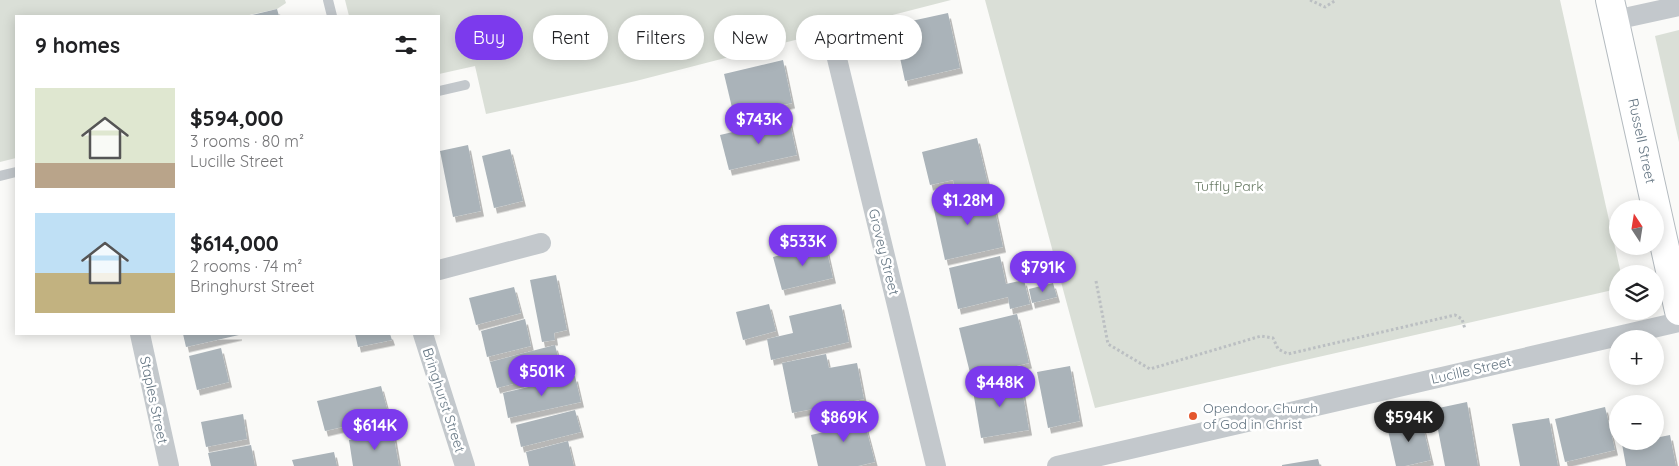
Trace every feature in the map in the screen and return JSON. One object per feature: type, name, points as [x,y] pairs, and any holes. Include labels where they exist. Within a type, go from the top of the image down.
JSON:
[{"type":"street","points":[[1613,10],[1679,6]]},
{"type":"street","name":"Russell Street","points":[[1613,10],[1679,311]]},
{"type":"street","name":"Grovey Street","points":[[837,60],[936,466]]},
{"type":"street","points":[[440,270],[541,243]]},
{"type":"street","name":"Lucille Street","points":[[1057,466],[1679,322]]},
{"type":"street","name":"Staples Street","points":[[140,335],[169,466]]},
{"type":"street","name":"Bringhurst Street","points":[[423,335],[465,466]]},
{"type":"lane","points":[[328,0],[332,15]]},
{"type":"lane","points":[[440,91],[465,85]]},
{"type":"lane","points":[[0,176],[15,172]]},
{"type":"path","points":[[1310,0],[1325,7],[1336,0]]},
{"type":"path","points":[[1096,281],[1108,344],[1150,369],[1261,336],[1273,338],[1278,348],[1288,354],[1455,315],[1462,319],[1465,329]]},
{"type":"green space","points":[[0,0],[285,0],[286,3],[277,9],[250,15],[15,15],[15,158],[0,162]]},
{"type":"green space","points":[[345,0],[951,0],[893,15],[796,15],[796,40],[786,42],[786,15],[714,15],[714,60],[718,60],[636,81],[486,114],[475,66],[440,74],[440,15],[349,15]]},
{"type":"green space","name":"Tuffly Park","points":[[985,0],[1560,0],[1609,220],[1609,255],[1617,255],[1619,265],[1609,265],[1609,291],[1095,408]]},
{"type":"green space","points":[[1679,30],[1679,142],[1655,36]]},
{"type":"building","points":[[277,9],[279,15],[252,15]]},
{"type":"building","points":[[948,13],[960,68],[905,81],[900,60],[922,60],[922,19]]},
{"type":"building","points":[[783,60],[792,103],[734,116],[724,74]]},
{"type":"building","points":[[789,119],[797,155],[729,170],[720,135]]},
{"type":"building","points":[[977,138],[989,188],[957,196],[953,180],[930,185],[922,152]]},
{"type":"building","points":[[468,145],[481,211],[453,217],[440,151]]},
{"type":"building","points":[[510,149],[523,201],[494,208],[482,156]]},
{"type":"building","points":[[991,192],[1003,247],[945,260],[933,205]]},
{"type":"building","points":[[825,243],[833,278],[782,290],[773,257]]},
{"type":"building","points":[[1000,256],[1006,284],[1024,280],[1030,304],[1010,309],[1008,297],[958,309],[949,268]]},
{"type":"building","points":[[556,275],[567,330],[554,333],[555,340],[542,342],[530,280]]},
{"type":"building","points":[[1053,283],[1057,297],[1032,303],[1029,289]]},
{"type":"building","points":[[514,287],[521,313],[476,325],[469,298]]},
{"type":"building","points":[[769,304],[776,331],[743,340],[736,312]]},
{"type":"building","points":[[841,304],[849,342],[771,360],[767,339],[793,333],[789,316]]},
{"type":"building","points":[[1017,314],[1029,363],[971,377],[959,328]]},
{"type":"building","points":[[525,319],[531,346],[487,357],[481,331]]},
{"type":"building","points":[[183,335],[239,335],[186,347]]},
{"type":"building","points":[[355,335],[390,335],[392,340],[358,347]]},
{"type":"building","points":[[555,345],[562,372],[497,388],[490,362]]},
{"type":"building","points":[[221,348],[229,382],[197,390],[189,356]]},
{"type":"building","points":[[826,354],[829,368],[857,363],[864,399],[792,413],[782,363]]},
{"type":"building","points":[[1070,366],[1080,421],[1048,428],[1037,372]]},
{"type":"building","points":[[575,376],[581,402],[508,418],[503,393]]},
{"type":"building","points":[[1020,377],[1029,430],[981,438],[972,385]]},
{"type":"building","points":[[381,386],[389,416],[325,431],[317,401]]},
{"type":"building","points":[[1467,402],[1478,466],[1445,466],[1434,409]]},
{"type":"building","points":[[1605,407],[1609,424],[1609,450],[1615,450],[1565,462],[1555,419]]},
{"type":"building","points":[[861,409],[875,462],[858,466],[818,466],[811,435],[837,429],[834,416]]},
{"type":"building","points":[[575,410],[581,432],[521,447],[516,425]]},
{"type":"building","points":[[243,414],[247,439],[206,447],[201,422]]},
{"type":"building","points":[[1421,418],[1431,460],[1405,466],[1396,466],[1387,426]]},
{"type":"building","points":[[1549,418],[1558,466],[1520,466],[1512,424]]},
{"type":"building","points":[[393,432],[399,466],[353,466],[349,440]]},
{"type":"building","points":[[1670,435],[1676,466],[1626,466],[1623,450],[1664,450],[1664,436]]},
{"type":"building","points":[[568,441],[574,466],[529,466],[526,452]]},
{"type":"building","points":[[251,445],[255,466],[211,466],[208,453]]},
{"type":"building","points":[[334,452],[337,466],[294,466],[292,460]]},
{"type":"building","points":[[1318,459],[1320,466],[1282,466],[1282,465]]},
{"type":"place","name":"Opendoor Church of God in Christ","points":[[1193,416]]}]
